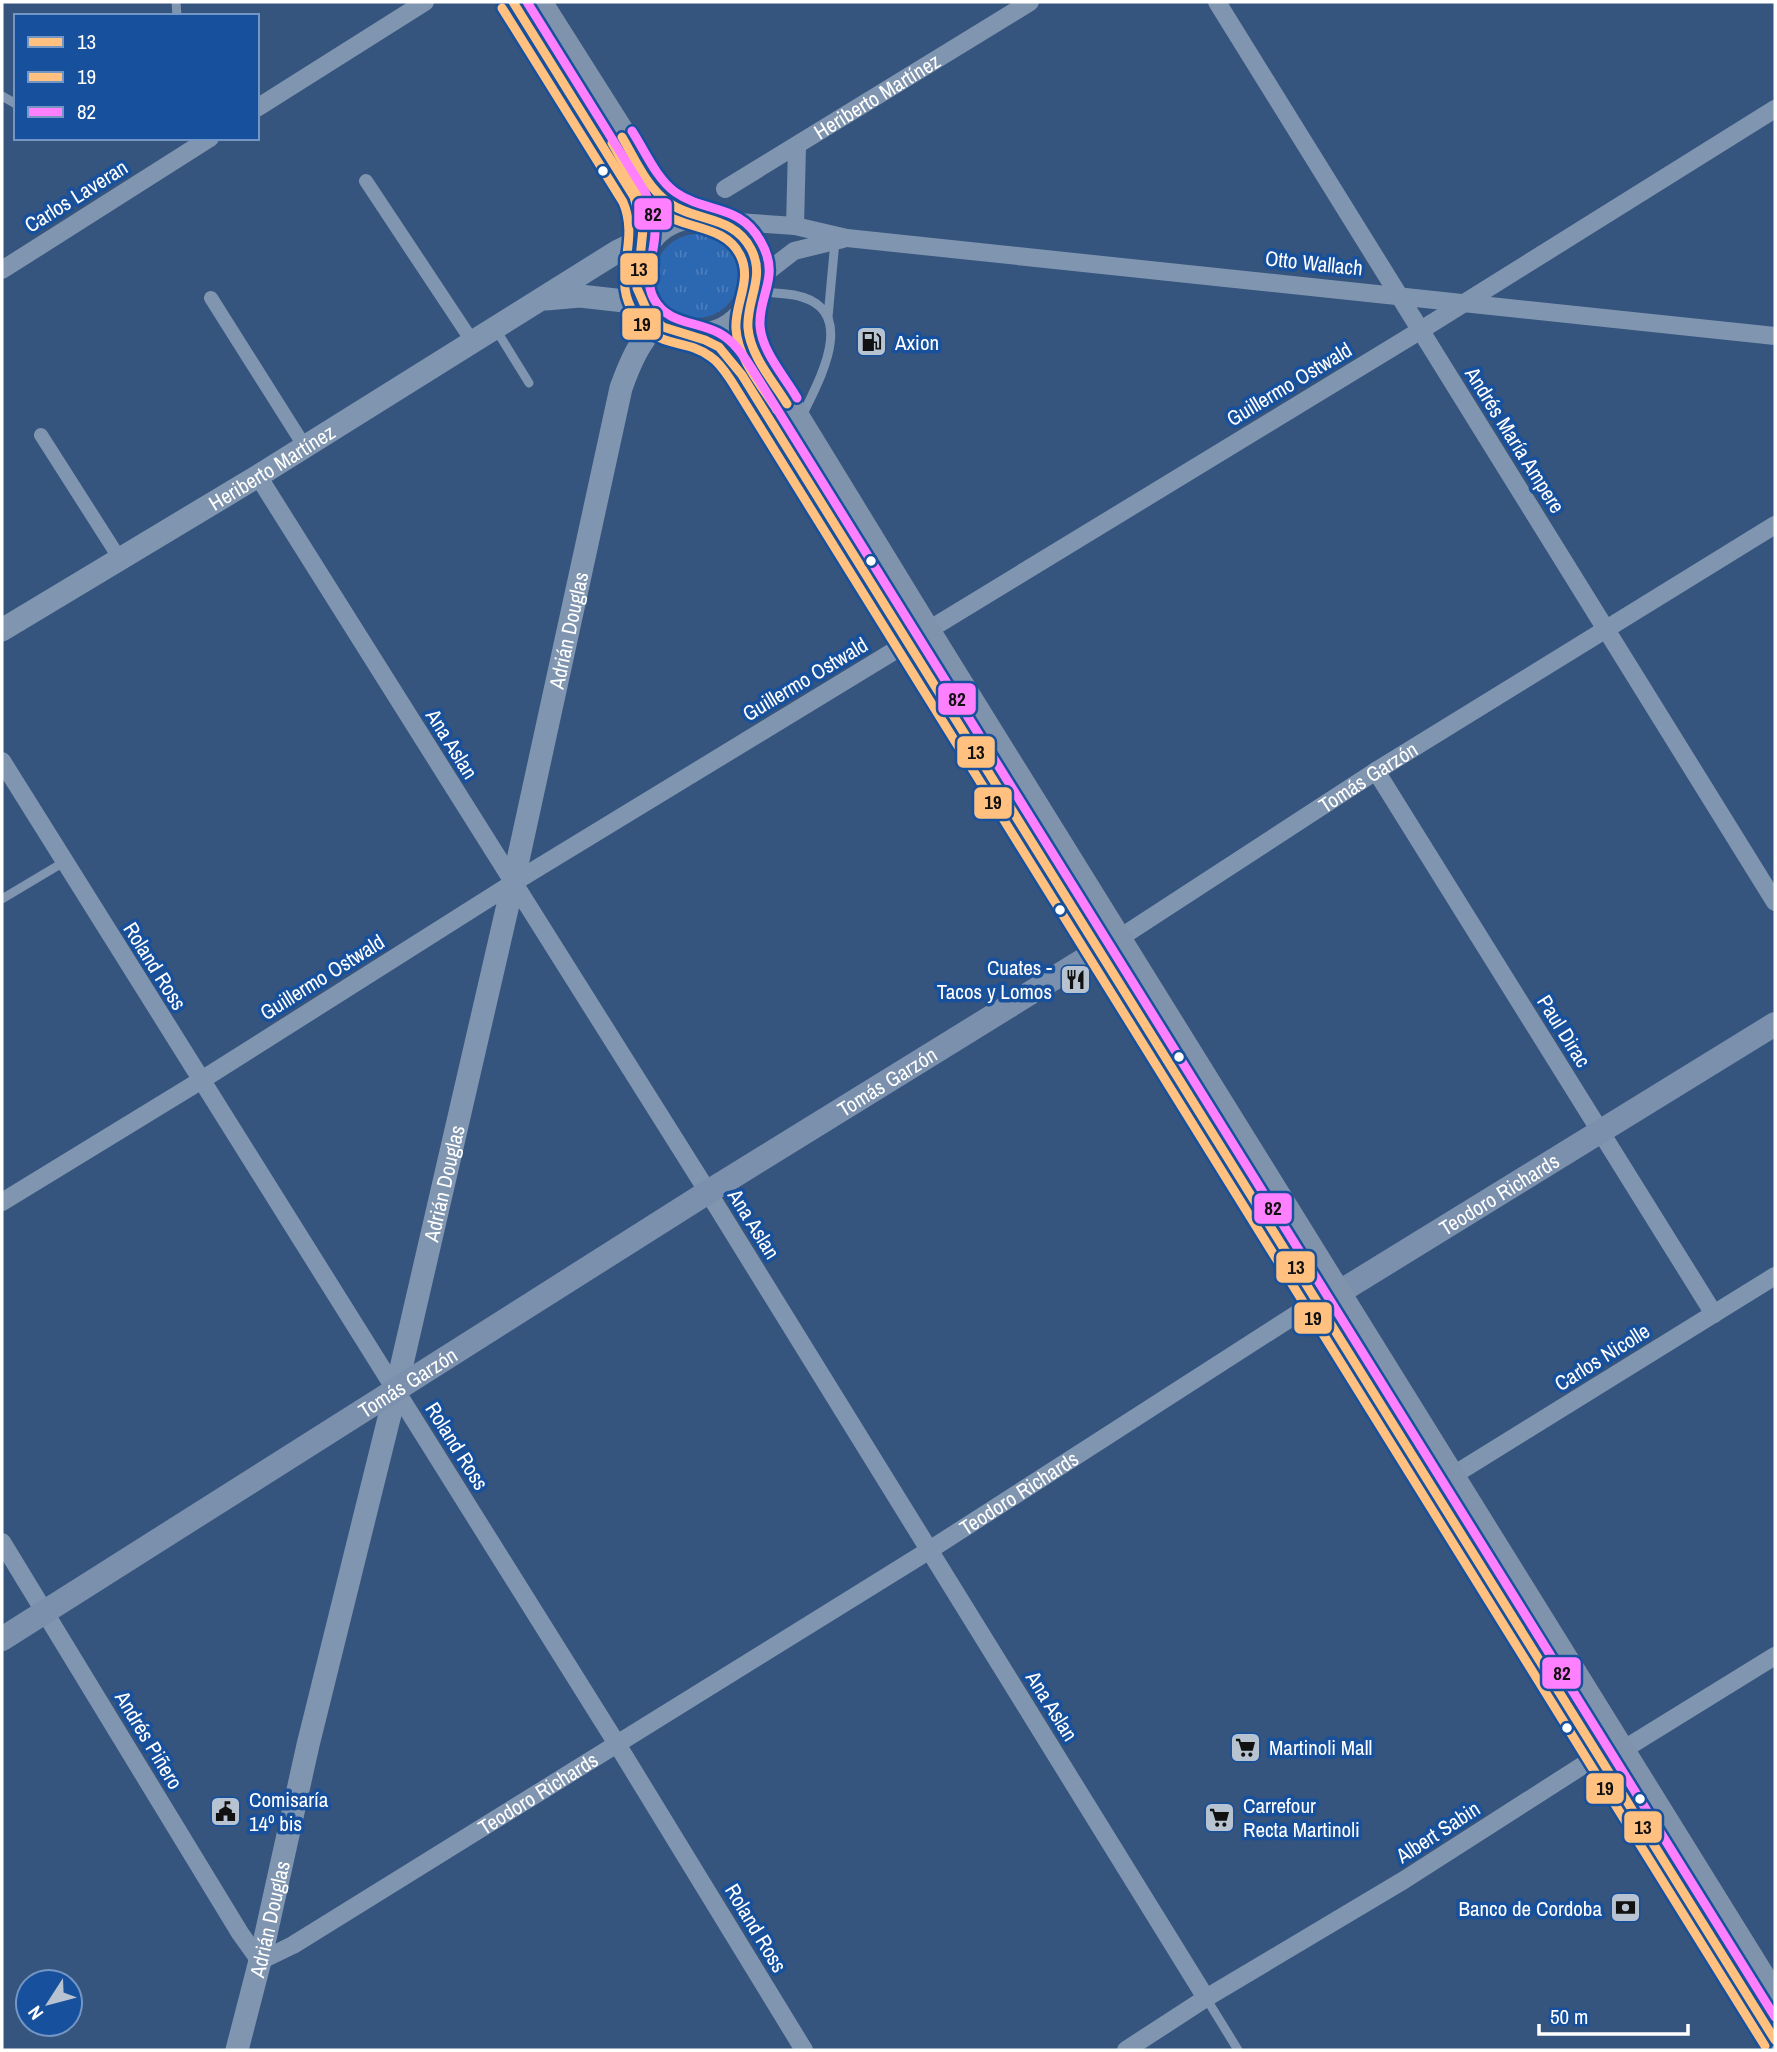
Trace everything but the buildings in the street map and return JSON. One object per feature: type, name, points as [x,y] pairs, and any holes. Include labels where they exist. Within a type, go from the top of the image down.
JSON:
[{"type":"main road","points":[[513,2],[637,204],[645,242],[636,278],[649,313],[679,335],[713,343],[730,357],[917,638],[1610,1753],[1775,1999]]},
{"type":"main road","points":[[538,2],[657,190],[668,202],[710,218],[744,238],[752,250],[757,264],[748,324],[752,343],[917,638]]},
{"type":"main road","points":[[645,242],[676,219],[710,218]]},
{"type":"main road","points":[[692,337],[720,333],[734,325],[755,291]]},
{"type":"main road","name":"Tomás Garzón","points":[[2,1639],[708,1192],[1109,944]]},
{"type":"main road","name":"Teodoro Richards","points":[[1328,1297],[1601,1133],[1775,1024]]},
{"type":"main road","points":[[1328,1297],[1452,1476],[1775,2040]]},
{"type":"street","points":[[259,107],[425,2]]},
{"type":"street","name":"Heriberto Martínez","points":[[725,189],[1030,2]]},
{"type":"street","name":"Andrés María Ampere","points":[[1217,2],[1775,902]]},
{"type":"street","name":"Guillermo Ostwald","points":[[2,1202],[200,1081],[513,883],[1420,330],[1775,109]]},
{"type":"street","name":"Carlos Laveran","points":[[2,270],[207,140]]},
{"type":"street","points":[[795,226],[797,146]]},
{"type":"street","points":[[366,181],[472,341]]},
{"type":"street","name":"Otto Wallach","points":[[710,218],[795,226],[841,239],[1775,336]]},
{"type":"street","name":"Otto Wallach","points":[[755,291],[794,251],[841,239]]},
{"type":"street","name":"Heriberto Martínez","points":[[2,630],[258,476],[539,299],[645,242]]},
{"type":"street","name":"Heriberto Martínez","points":[[539,299],[580,296],[649,313]]},
{"type":"street","points":[[211,298],[305,447]]},
{"type":"street","name":"Adrián Douglas","points":[[237,2050],[260,1961],[308,1745],[396,1390],[513,883],[621,387],[632,357],[645,336],[649,313]]},
{"type":"street","points":[[41,435],[120,559]]},
{"type":"street","name":"Ana Aslan","points":[[258,476],[708,1192],[1206,1998]]},
{"type":"street","name":"Tomás Garzón","points":[[1109,944],[1376,771],[1775,525]]},
{"type":"street","name":"Roland Ross","points":[[2,761],[617,1744],[804,2050]]},
{"type":"street","name":"Paul Dirac","points":[[1376,771],[1714,1314]]},
{"type":"street","name":"Carlos Nicolle","points":[[1452,1476],[1775,1276]]},
{"type":"street","name":"Teodoro Richards","points":[[260,1961],[293,1945],[929,1551],[1328,1297]]},
{"type":"street","name":"Andrés Piñero","points":[[2,1542],[240,1933],[260,1961]]},
{"type":"street","name":"Albert Sabin","points":[[1126,2050],[1206,1998],[1775,1656]]},
{"type":"lane","points":[[799,423],[828,362],[831,341],[828,317],[841,239]]},
{"type":"lane","points":[[755,291],[797,295],[817,305],[828,317]]},
{"type":"lane","points":[[495,327],[529,383]]},
{"type":"lane","points":[[2,899],[64,862]]},
{"type":"lane","points":[[1206,1998],[1238,2050]]},
{"type":"green space","points":[[689,234],[705,234],[721,241],[732,252],[739,268],[736,292],[727,306],[705,318],[689,318],[673,311],[662,300],[655,284],[655,268],[662,252],[673,241]]},
{"type":"transit line","name":"13","points":[[513,2],[634,197],[643,229],[637,288],[648,313],[663,327],[719,347],[742,375],[1775,2040]]},
{"type":"transit line","name":"82","points":[[527,2],[645,192],[655,224],[649,273],[654,299],[674,318],[724,336],[749,364],[1775,2017]]},
{"type":"transit line","name":"19","points":[[502,8],[623,202],[629,230],[625,283],[631,308],[649,332],[668,341],[700,350],[720,365],[732,382],[1765,2046]]},
{"type":"transit line","name":"82","points":[[632,131],[656,172],[668,186],[687,199],[743,221],[761,242],[769,266],[760,315],[762,336],[769,355],[797,398]]},
{"type":"transit line","name":"13","points":[[622,137],[642,173],[661,197],[680,209],[734,230],[751,249],[757,269],[748,318],[750,338],[758,358],[787,404]]},
{"type":"transit line","name":"19","points":[[612,143],[646,199],[672,218],[725,238],[740,255],[745,274],[736,320],[738,340],[752,372],[777,410]]},
{"type":"place","name":"Axion","points":[[872,342]]},
{"type":"place","name":"Cuates - Tacos y Lomos","points":[[1075,979]]},
{"type":"place","name":"Martinoli Mall","points":[[1246,1747]]},
{"type":"place","name":"Comisaría 14º bis","points":[[226,1811]]},
{"type":"place","name":"Carrefour Recta Martinoli","points":[[1220,1817]]},
{"type":"place","name":"Banco de Cordoba","points":[[1625,1908]]}]
